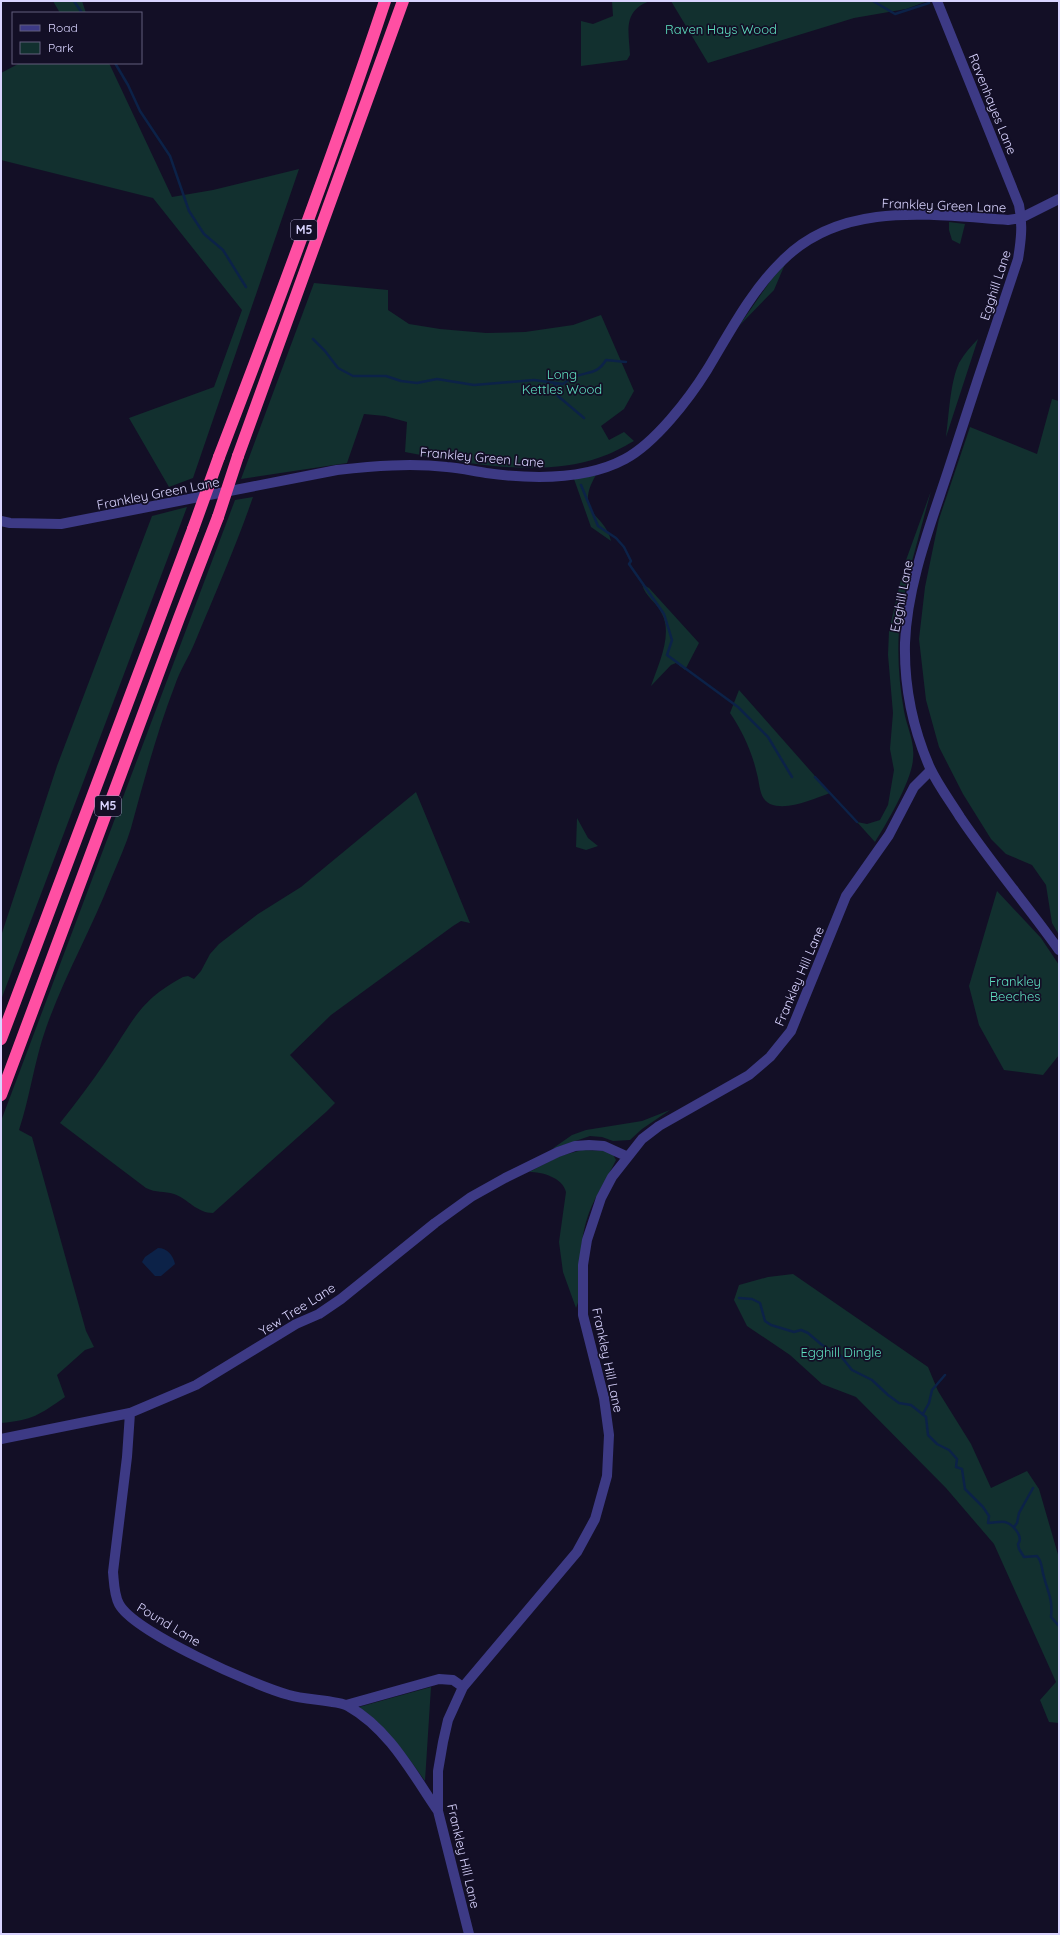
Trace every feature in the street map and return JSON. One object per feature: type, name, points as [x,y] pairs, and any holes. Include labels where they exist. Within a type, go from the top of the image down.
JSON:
[{"type":"highway","name":"M5","points":[[1,1039],[218,457],[259,352],[364,66],[385,1]]},
{"type":"highway","name":"M5","points":[[1,1095],[178,618],[218,517],[238,456],[403,1]]},
{"type":"street","name":"Ravenhayes Lane","points":[[937,1],[1017,200],[1022,218]]},
{"type":"street","points":[[1022,218],[1059,199]]},
{"type":"street","name":"Frankley Green Lane","points":[[1,521],[10,523],[61,524],[337,470],[368,466],[406,464],[448,467],[524,476],[554,476],[595,471],[626,459],[644,446],[671,418],[698,384],[749,302],[768,277],[783,260],[812,238],[840,226],[880,215],[906,214],[1008,220],[1022,218]]},
{"type":"street","name":"Egghill Lane","points":[[1022,218],[1022,238],[1018,259],[930,525],[909,609],[905,642],[908,694],[919,740],[931,770],[980,846],[1046,930],[1059,950]]},
{"type":"street","name":"Frankley Hill Lane","points":[[469,1934],[438,1811],[438,1771],[443,1742],[448,1720],[463,1687],[577,1552],[595,1519],[607,1476],[609,1435],[604,1398],[583,1315],[583,1265],[587,1240],[601,1198],[612,1177],[626,1156],[642,1138],[659,1126],[749,1075],[770,1057],[792,1031],[846,896],[889,835],[914,787],[931,770]]},
{"type":"street","name":"Yew Tree Lane","points":[[1,1439],[130,1413],[196,1385],[296,1324],[318,1314],[341,1299],[370,1273],[471,1197],[505,1178],[558,1152],[575,1146],[589,1144],[604,1146],[626,1156]]},
{"type":"street","name":"Pound Lane","points":[[130,1413],[127,1457],[113,1572],[119,1604],[130,1616],[144,1626],[181,1648],[232,1673],[287,1695],[346,1705],[370,1720],[386,1737],[438,1811]]},
{"type":"street","name":"Pound Lane","points":[[346,1705],[439,1678],[453,1680],[463,1687]]},
{"type":"green space","points":[[53,1],[82,1],[86,12],[59,12]]},
{"type":"green space","name":"Raven Hays Wood","points":[[612,1],[650,1],[641,5],[631,16],[629,23],[630,55],[627,60],[581,66],[581,21],[593,24],[613,16]]},
{"type":"green space","name":"Raven Hays Wood","points":[[671,1],[928,1],[906,9],[854,18],[708,63]]},
{"type":"green space","points":[[18,64],[109,64],[172,197],[213,190],[299,169],[193,478],[169,487],[129,418],[214,387],[242,310],[153,198],[1,160],[1,73]]},
{"type":"green space","points":[[949,222],[965,224],[960,244],[952,240],[949,230]]},
{"type":"green space","points":[[785,264],[774,290],[739,326],[771,280]]},
{"type":"green space","name":"Long Kettles Wood","points":[[314,283],[388,290],[388,310],[409,324],[440,329],[486,333],[525,332],[573,325],[601,315],[634,391],[624,409],[601,426],[609,440],[624,432],[634,441],[598,458],[576,464],[552,467],[502,467],[405,452],[407,422],[385,416],[364,414],[347,463],[241,479]]},
{"type":"green space","points":[[978,339],[946,437],[952,389],[956,371],[963,356]]},
{"type":"green space","points":[[1052,399],[1059,401],[1059,935],[1052,923],[1046,885],[1032,865],[1006,854],[991,839],[963,794],[939,747],[926,700],[919,639],[925,587],[939,519],[970,427],[1037,454]]},
{"type":"green space","points":[[596,475],[590,488],[588,498],[589,506],[608,532],[611,541],[591,527],[574,479]]},
{"type":"green space","points":[[931,491],[911,565],[905,563]]},
{"type":"green space","points":[[253,497],[240,534],[193,648],[177,679],[168,703],[124,847],[103,898],[53,1009],[38,1054],[19,1130],[32,1137],[86,1331],[94,1347],[85,1350],[57,1375],[65,1397],[35,1416],[1,1423],[1,1121],[235,500]]},
{"type":"green space","points":[[187,507],[1,1000],[1,936],[57,766],[152,516]]},
{"type":"green space","points":[[903,571],[911,573],[902,606],[898,641],[898,659],[901,694],[905,717],[912,740],[913,759],[912,768],[904,789],[875,842],[857,822],[867,824],[880,820],[888,805],[894,770],[890,749],[893,713],[888,655],[889,631]]},
{"type":"green space","points":[[642,584],[649,588],[699,643],[685,670],[676,663],[671,665],[651,686],[663,650],[666,631],[665,622],[660,610],[646,592]]},
{"type":"green space","points":[[739,690],[830,793],[808,801],[785,806],[777,806],[766,802],[760,791],[750,750],[739,727],[730,713]]},
{"type":"green space","points":[[416,792],[470,923],[461,921],[453,926],[331,1015],[290,1055],[335,1103],[326,1112],[213,1213],[202,1211],[174,1194],[153,1191],[146,1188],[60,1123],[106,1061],[130,1024],[146,1004],[168,986],[183,977],[188,976],[194,979],[201,971],[210,954],[219,944],[258,914],[301,887]]},
{"type":"green space","points":[[577,818],[588,838],[598,846],[586,850],[576,847]]},
{"type":"green space","name":"Frankley Beeches","points":[[997,891],[1041,938],[1059,965],[1059,1055],[1043,1075],[1004,1070],[979,1025],[969,986]]},
{"type":"green space","points":[[670,1110],[642,1129],[630,1140],[613,1141],[602,1137],[590,1136],[552,1149],[572,1135],[586,1130],[642,1121]]},
{"type":"green space","points":[[582,1150],[611,1151],[616,1160],[595,1198],[586,1222],[581,1251],[579,1300],[576,1308],[563,1272],[559,1242],[566,1192],[564,1187],[551,1176],[529,1172],[560,1156]]},
{"type":"green space","name":"Egghill Dingle","points":[[793,1274],[928,1367],[938,1391],[971,1444],[991,1488],[1027,1471],[1039,1489],[1059,1558],[1059,1723],[1049,1722],[1040,1700],[1056,1682],[994,1544],[946,1488],[856,1397],[822,1384],[790,1355],[747,1326],[734,1300],[739,1285],[768,1277]]},
{"type":"green space","points":[[431,1687],[425,1781],[387,1732],[359,1707]]},
{"type":"water","points":[[158,1248],[164,1249],[169,1253],[175,1264],[161,1276],[155,1276],[142,1262],[145,1257]]},
{"type":"waterway","points":[[74,1],[81,12]]},
{"type":"waterway","points":[[873,1],[895,14],[929,3]]},
{"type":"waterway","points":[[116,64],[128,85],[140,111],[170,156],[189,211],[204,234],[223,250],[246,287]]},
{"type":"waterway","points":[[313,339],[325,351],[338,368],[353,376],[386,376],[401,381],[417,383],[437,379],[474,385],[534,380],[563,384],[579,375],[596,370],[603,365],[606,360],[626,362]]},
{"type":"waterway","points":[[554,383],[558,396],[584,418]]},
{"type":"waterway","points":[[581,485],[598,526],[616,538],[624,547],[631,561],[629,564],[664,614],[672,640],[667,655],[738,707],[768,737],[792,777]]},
{"type":"waterway","points":[[815,777],[857,822]]},
{"type":"waterway","points":[[739,1298],[752,1299],[760,1303],[765,1321],[771,1325],[794,1332],[801,1330],[808,1333],[822,1345],[840,1355],[852,1370],[872,1380],[899,1403],[911,1405],[926,1417],[928,1435],[937,1444],[949,1450],[957,1459],[956,1467],[962,1469],[965,1489],[983,1507],[989,1516],[988,1523],[1005,1522],[1011,1525],[1019,1534],[1019,1549],[1024,1557],[1037,1556],[1039,1559],[1051,1601],[1051,1617],[1059,1626]]},
{"type":"waterway","points":[[923,1414],[929,1403],[932,1390],[945,1375]]},
{"type":"waterway","points":[[1014,1527],[1017,1523],[1019,1513],[1033,1488]]}]
